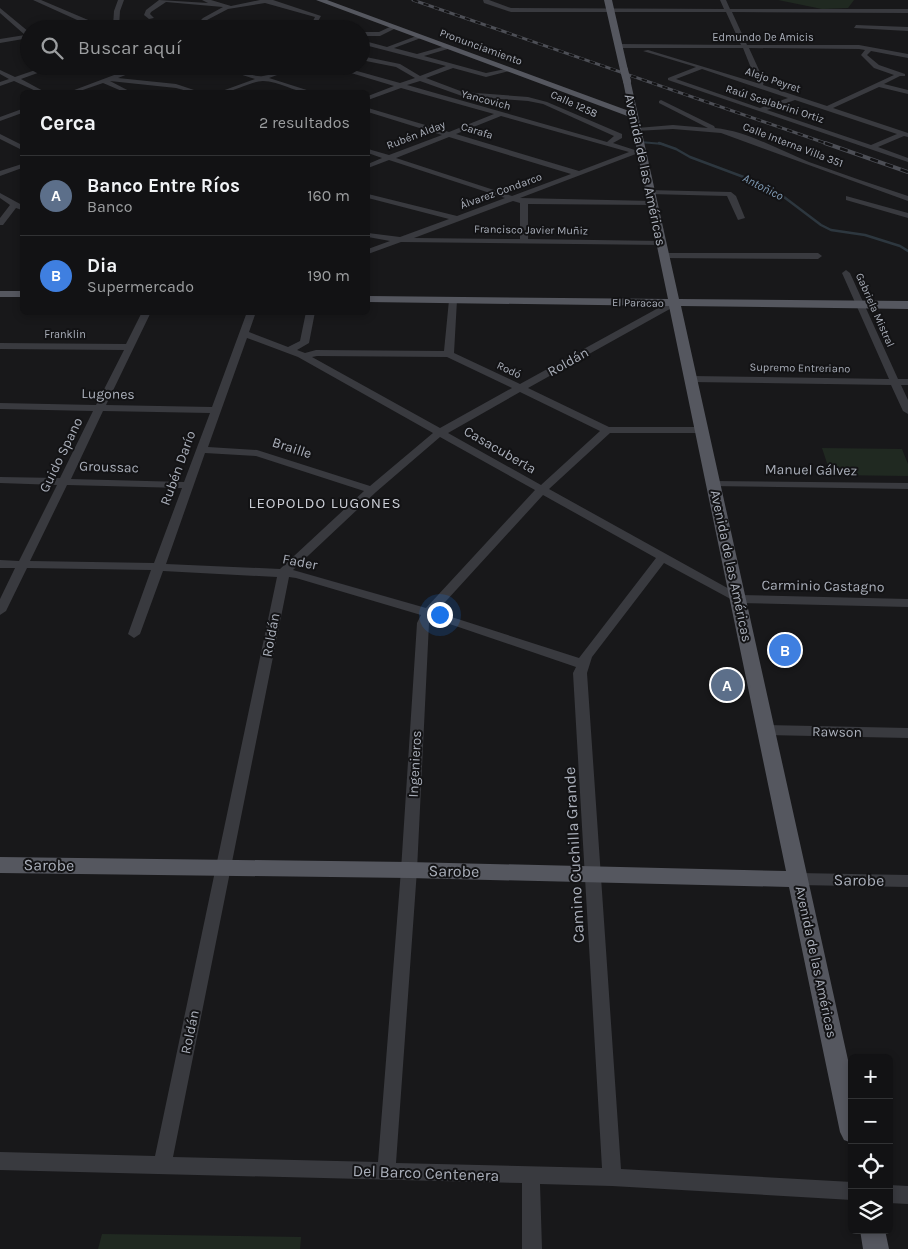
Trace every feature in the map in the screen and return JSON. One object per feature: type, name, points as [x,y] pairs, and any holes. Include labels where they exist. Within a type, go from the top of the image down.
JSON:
[{"type":"main road","name":"Pronunciamiento","points":[[320,0],[510,70],[633,110]]},
{"type":"main road","name":"Pronunciamiento","points":[[330,0],[633,110]]},
{"type":"main road","name":"Avenida de las Américas","points":[[608,0],[633,110],[639,152],[650,192],[691,379],[848,1113]]},
{"type":"main road","points":[[0,294],[20,294]]},
{"type":"main road","name":"El Paracao","points":[[370,299],[908,305]]},
{"type":"main road","name":"Sarobe","points":[[0,865],[409,870],[798,879]]},
{"type":"main road","points":[[873,1234],[876,1249]]},
{"type":"street","points":[[36,0],[82,20]]},
{"type":"street","points":[[116,20],[121,0]]},
{"type":"street","points":[[151,18],[147,15],[148,11],[164,0],[218,5]]},
{"type":"street","points":[[205,0],[228,8]]},
{"type":"street","points":[[203,20],[228,8],[266,0],[296,11],[318,16],[316,20]]},
{"type":"street","points":[[486,0],[486,2],[511,10],[845,12],[858,8],[908,12]]},
{"type":"street","points":[[722,0],[761,81],[760,86]]},
{"type":"street","points":[[0,10],[20,28]]},
{"type":"street","points":[[845,12],[860,34]]},
{"type":"street","points":[[370,34],[380,34],[394,28]]},
{"type":"street","points":[[856,28],[908,29]]},
{"type":"street","points":[[387,49],[419,37]]},
{"type":"street","points":[[0,42],[20,38]]},
{"type":"street","points":[[865,41],[870,48],[864,55],[871,64],[908,76]]},
{"type":"street","points":[[370,44],[486,75],[510,70]]},
{"type":"street","name":"Edmundo De Amicis","points":[[618,46],[870,48],[908,56]]},
{"type":"street","points":[[417,56],[449,47]]},
{"type":"street","name":"Alejo Peyret","points":[[632,47],[702,67],[906,134]]},
{"type":"street","name":"Calle 1258","points":[[370,59],[394,63],[419,78],[470,96],[528,99],[545,103],[619,136],[608,144]]},
{"type":"street","points":[[370,97],[452,66]]},
{"type":"street","name":"Raúl Scalabrini Ortiz","points":[[702,67],[670,79],[908,160]]},
{"type":"street","points":[[0,72],[38,90]]},
{"type":"street","points":[[826,109],[900,74]]},
{"type":"street","points":[[0,84],[27,75]]},
{"type":"street","points":[[78,90],[121,75]]},
{"type":"street","points":[[252,75],[303,90]]},
{"type":"street","points":[[230,90],[272,75]]},
{"type":"street","name":"Yancovich","points":[[361,75],[639,152]]},
{"type":"street","points":[[107,80],[124,90]]},
{"type":"street","points":[[107,80],[176,86],[190,90]]},
{"type":"street","points":[[880,84],[908,92]]},
{"type":"street","points":[[760,110],[794,98]]},
{"type":"street","points":[[661,102],[722,131]]},
{"type":"street","name":"Carafa","points":[[370,111],[580,174]]},
{"type":"street","points":[[0,119],[20,112]]},
{"type":"street","name":"Rubén Alday","points":[[370,165],[501,114]]},
{"type":"street","points":[[674,127],[689,116]]},
{"type":"street","name":"Calle Interna Villa 351","points":[[637,130],[674,127],[722,131],[770,147],[812,166],[908,199]]},
{"type":"street","points":[[872,147],[906,134]]},
{"type":"street","points":[[0,136],[20,147]]},
{"type":"street","points":[[370,152],[524,202],[652,203]]},
{"type":"street","name":"Álvarez Condarco","points":[[370,251],[639,152]]},
{"type":"street","points":[[0,174],[20,167]]},
{"type":"street","points":[[650,192],[728,194],[732,196],[741,218]]},
{"type":"street","points":[[0,195],[19,206],[0,223]]},
{"type":"street","points":[[370,197],[458,219]]},
{"type":"street","points":[[849,198],[908,216]]},
{"type":"street","points":[[524,202],[524,241]]},
{"type":"street","points":[[370,235],[401,240]]},
{"type":"street","name":"Francisco Javier Muñiz","points":[[401,240],[661,243]]},
{"type":"street","points":[[664,256],[818,256]]},
{"type":"street","name":"Gabriela Mistral","points":[[846,273],[908,411]]},
{"type":"street","points":[[449,354],[454,300]]},
{"type":"street","name":"Roldán","points":[[162,1165],[284,572],[372,490],[439,433],[674,303]]},
{"type":"street","name":"Guido Spano","points":[[0,610],[146,315]]},
{"type":"street","name":"Rubén Darío","points":[[134,634],[187,484],[251,315]]},
{"type":"street","points":[[289,350],[304,342],[310,315]]},
{"type":"street","name":"Casacuberta","points":[[244,333],[303,357],[738,599]]},
{"type":"street","name":"Franklin","points":[[0,346],[130,348]]},
{"type":"street","name":"Rodó","points":[[303,357],[316,353],[449,354],[607,430],[701,430]]},
{"type":"street","name":"Supremo Entreriano","points":[[691,379],[908,382]]},
{"type":"street","name":"Lugones","points":[[0,406],[215,410]]},
{"type":"street","name":"Ingenieros","points":[[386,1172],[409,870],[423,623],[428,613],[541,491],[607,430]]},
{"type":"street","name":"Braille","points":[[200,450],[257,453],[372,490]]},
{"type":"street","name":"Groussac","points":[[0,480],[187,484]]},
{"type":"street","name":"Manuel Gálvez","points":[[713,484],[908,486]]},
{"type":"street","points":[[582,664],[586,656],[662,558]]},
{"type":"street","name":"Fader","points":[[0,564],[158,567],[297,574],[428,613],[582,664]]},
{"type":"street","name":"Carminio Castagno","points":[[738,599],[908,603]]},
{"type":"street","name":"Camino Cuchilla Grande","points":[[582,664],[580,673],[612,1177]]},
{"type":"street","name":"Rawson","points":[[766,730],[908,733]]},
{"type":"street","name":"Sarobe","points":[[798,879],[908,881]]},
{"type":"street","name":"Del Barco Centenera","points":[[0,1161],[612,1177],[848,1190]]},
{"type":"street","points":[[530,1176],[532,1249]]},
{"type":"street","points":[[893,1194],[908,1195]]},
{"type":"shaded area","points":[[778,0],[854,0],[848,8],[822,9]]},
{"type":"shaded area","points":[[822,448],[902,449],[908,464],[908,476],[831,475]]},
{"type":"shaded area","points":[[102,1234],[301,1237],[300,1249],[98,1249]]},
{"type":"waterway","name":"Antoñico","points":[[640,142],[661,144]]},
{"type":"waterway","name":"Antoñico","points":[[661,144],[690,157],[757,182],[780,194],[821,225],[831,230],[865,235],[900,246],[908,251]]},
{"type":"railway","points":[[413,0],[828,144]]},
{"type":"railway","points":[[825,143],[908,172]]},
{"type":"place","name":"Dia","points":[[785,650]]},
{"type":"place","name":"Banco Entre Ríos","points":[[727,685]]},
{"type":"district","name":"LEOPOLDO LUGONES","points":[[325,503]]}]
